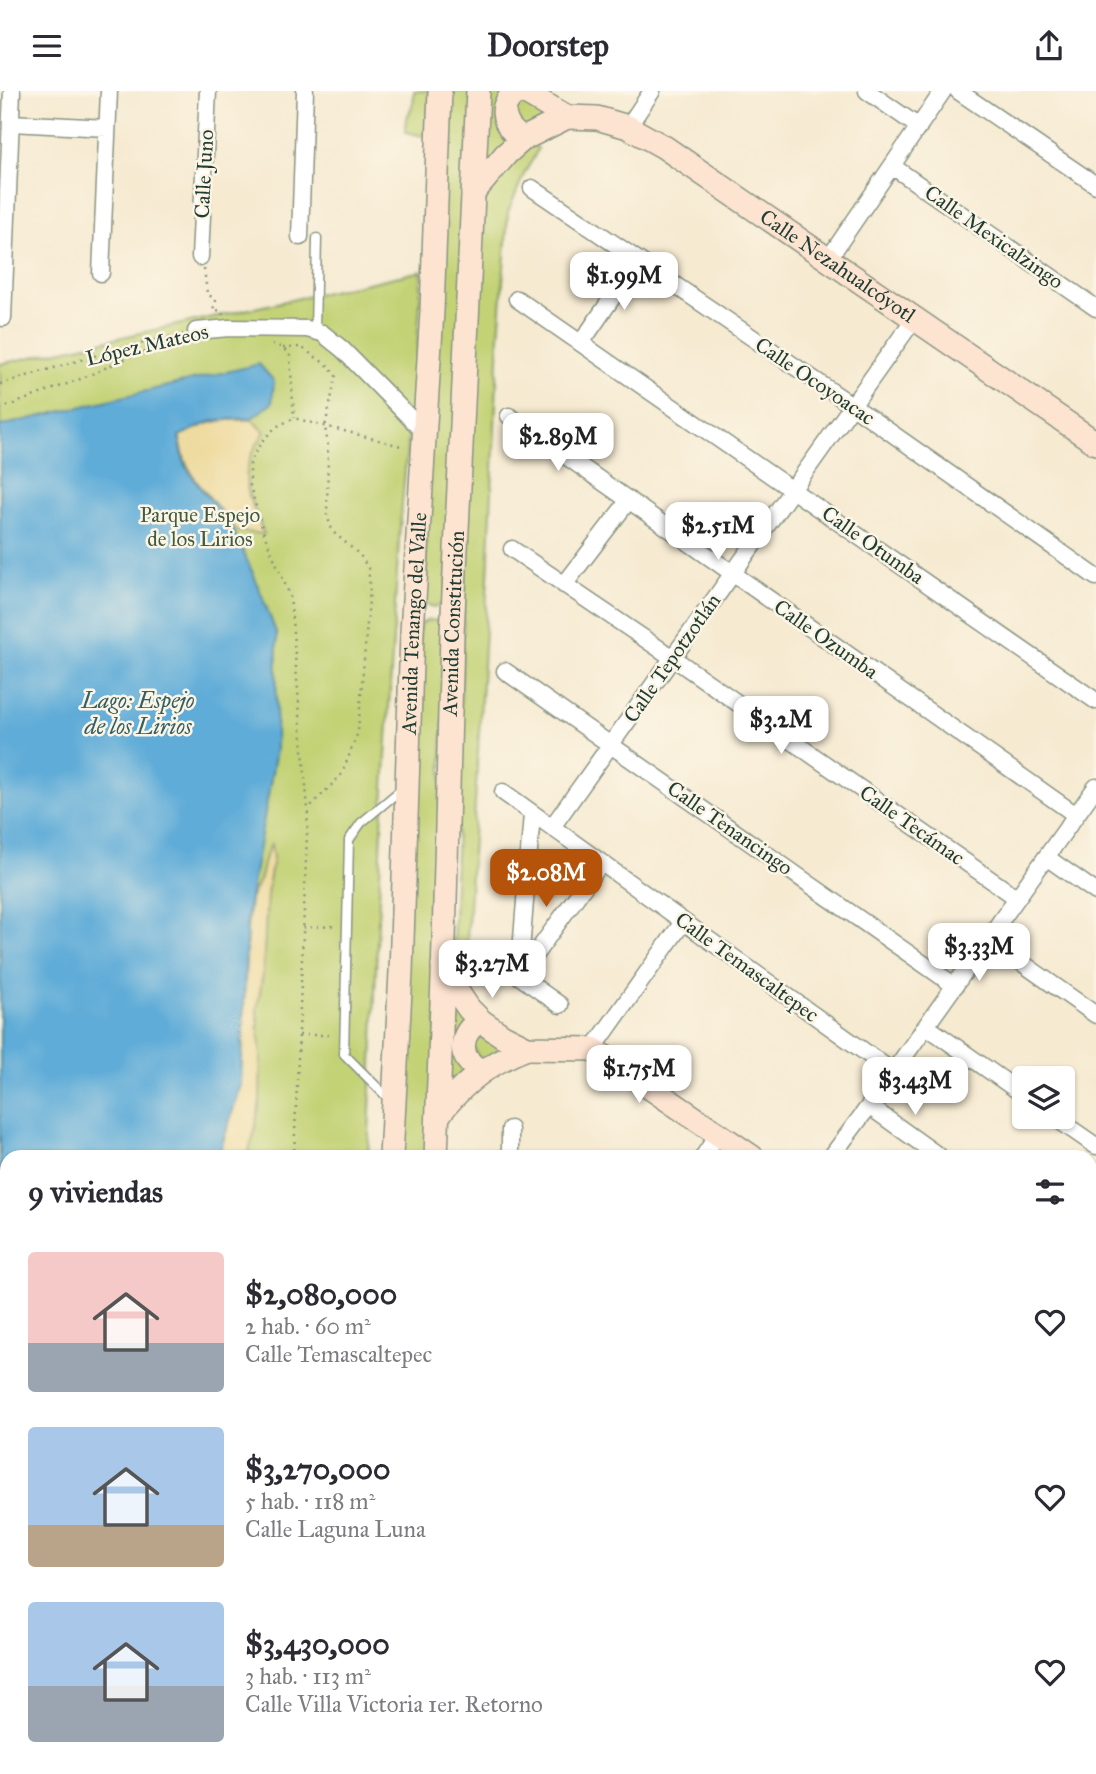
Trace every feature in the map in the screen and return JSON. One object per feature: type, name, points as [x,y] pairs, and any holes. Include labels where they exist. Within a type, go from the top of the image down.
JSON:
[{"type":"main road","name":"Avenida Tenango del Valle","points":[[391,1150],[412,632],[432,311],[440,91]]},
{"type":"main road","name":"Avenida Constitución","points":[[436,1150],[452,635],[478,91]]},
{"type":"main road","points":[[521,91],[514,94],[505,107],[505,121],[513,133],[523,139]]},
{"type":"main road","name":"Calle Nezahualcóyotl","points":[[521,91],[567,117],[597,118],[628,127],[664,147],[1096,443]]},
{"type":"main road","points":[[473,193],[506,154],[523,139],[567,117]]},
{"type":"main road","points":[[414,593],[420,602],[435,608],[447,604],[454,594]]},
{"type":"main road","points":[[412,632],[419,623],[429,618],[446,624],[452,635]]},
{"type":"main road","points":[[443,966],[459,995],[481,1021],[527,1048]]},
{"type":"main road","points":[[481,1021],[475,1023],[466,1033],[463,1046],[466,1059],[481,1070]]},
{"type":"main road","points":[[438,1116],[457,1091],[481,1070],[511,1054],[527,1048],[593,1049],[742,1150]]},
{"type":"street","points":[[3,318],[12,91]]},
{"type":"street","points":[[101,273],[109,91]]},
{"type":"street","name":"Calle Juno","points":[[200,257],[208,91]]},
{"type":"street","points":[[300,237],[305,91]]},
{"type":"street","points":[[628,127],[652,91]]},
{"type":"street","points":[[867,91],[919,127]]},
{"type":"street","points":[[829,258],[943,91]]},
{"type":"street","points":[[958,91],[1096,185]]},
{"type":"street","points":[[11,123],[107,128]]},
{"type":"street","name":"Calle Mexicalzingo","points":[[892,166],[1096,308]]},
{"type":"street","name":"Calle Ocoyoacac","points":[[532,188],[853,405],[1096,577]]},
{"type":"street","points":[[581,343],[638,260]]},
{"type":"street","name":"Calle Otumba","points":[[517,299],[1096,701]]},
{"type":"street","name":"Calle Tepotzotlán","points":[[552,827],[915,319]]},
{"type":"street","name":"López Mateos","points":[[191,336],[229,328],[315,331]]},
{"type":"street","points":[[315,331],[322,333],[342,349],[424,440]]},
{"type":"street","name":"Calle Ozumba","points":[[509,416],[1076,815]]},
{"type":"street","points":[[564,585],[629,500]]},
{"type":"street","name":"Calle Tecámac","points":[[512,549],[1017,898]]},
{"type":"street","name":"Calle Tenancingo","points":[[505,671],[955,986]]},
{"type":"street","points":[[836,1150],[1096,787]]},
{"type":"street","name":"Calle Temascaltepec","points":[[503,792],[893,1072]]},
{"type":"street","points":[[519,976],[532,814]]},
{"type":"street","points":[[1046,857],[1096,892]]},
{"type":"street","points":[[519,976],[601,863]]},
{"type":"street","points":[[593,1049],[683,922]]},
{"type":"street","points":[[988,939],[1096,1015]]},
{"type":"street","points":[[519,976],[560,1005]]},
{"type":"street","points":[[926,1026],[1012,1087]]},
{"type":"street","points":[[869,1107],[930,1150]]},
{"type":"street","points":[[510,1129],[510,1150]]},
{"type":"street","points":[[1071,1129],[1096,1146]]},
{"type":"street","points":[[708,1150],[719,1133]]},
{"type":"lane","points":[[315,331],[317,238]]},
{"type":"lane","points":[[394,1104],[344,1054],[349,840],[361,823],[408,784]]},
{"type":"path","points":[[200,257],[207,293],[216,301],[213,309],[223,312],[223,319],[229,328]]},
{"type":"path","points":[[0,409],[83,378],[127,358],[191,336]]},
{"type":"path","name":"López Mateos","points":[[0,384],[121,348],[191,336]]},
{"type":"path","points":[[271,343],[283,348],[301,347],[330,367],[336,376],[325,427],[328,446],[327,516],[333,532],[360,555],[368,568],[370,587],[358,732],[342,774],[308,810]]},
{"type":"path","points":[[283,348],[290,356],[294,418]]},
{"type":"path","points":[[294,1150],[308,810],[290,596],[264,534],[250,486],[250,462],[262,441],[276,427],[294,418],[407,448],[424,440]]},
{"type":"path","points":[[303,928],[347,926]]},
{"type":"path","points":[[299,1035],[345,1035]]},
{"type":"green space","points":[[414,91],[430,91],[427,133],[422,136],[406,132],[405,124],[413,103]]},
{"type":"green space","points":[[441,91],[477,91],[446,603],[435,607],[424,604]]},
{"type":"green space","points":[[482,91],[514,91],[515,138],[478,181]]},
{"type":"green space","points":[[515,96],[553,112],[527,134],[507,111]]},
{"type":"green space","points":[[532,144],[538,148],[508,212],[467,942],[461,992],[452,978],[477,194]]},
{"type":"green space","name":"Parque Espejo de los Lirios","points":[[422,271],[415,388],[399,539],[383,805],[368,1150],[0,1150],[0,364]]},
{"type":"green space","points":[[429,620],[445,624],[434,1150],[392,1150],[420,624]]},
{"type":"green space","points":[[447,981],[473,1021],[468,1067],[441,1105]]},
{"type":"green space","points":[[474,1029],[514,1047],[482,1066],[468,1036]]},
{"type":"sand","points":[[223,420],[252,420],[265,432],[250,459],[246,482],[264,534],[237,531],[197,482],[185,461],[179,435]]},
{"type":"sand","points":[[271,844],[273,858],[267,894],[263,973],[257,1010],[261,1057],[260,1101],[249,1150],[220,1150],[238,1093],[250,900],[260,878]]},
{"type":"water","name":"Lago: Espejo de los Lirios","points":[[259,364],[274,381],[272,403],[252,418],[213,421],[179,436],[185,465],[230,523],[277,635],[276,750],[247,915],[241,1085],[220,1150],[0,1150],[0,426]]}]
